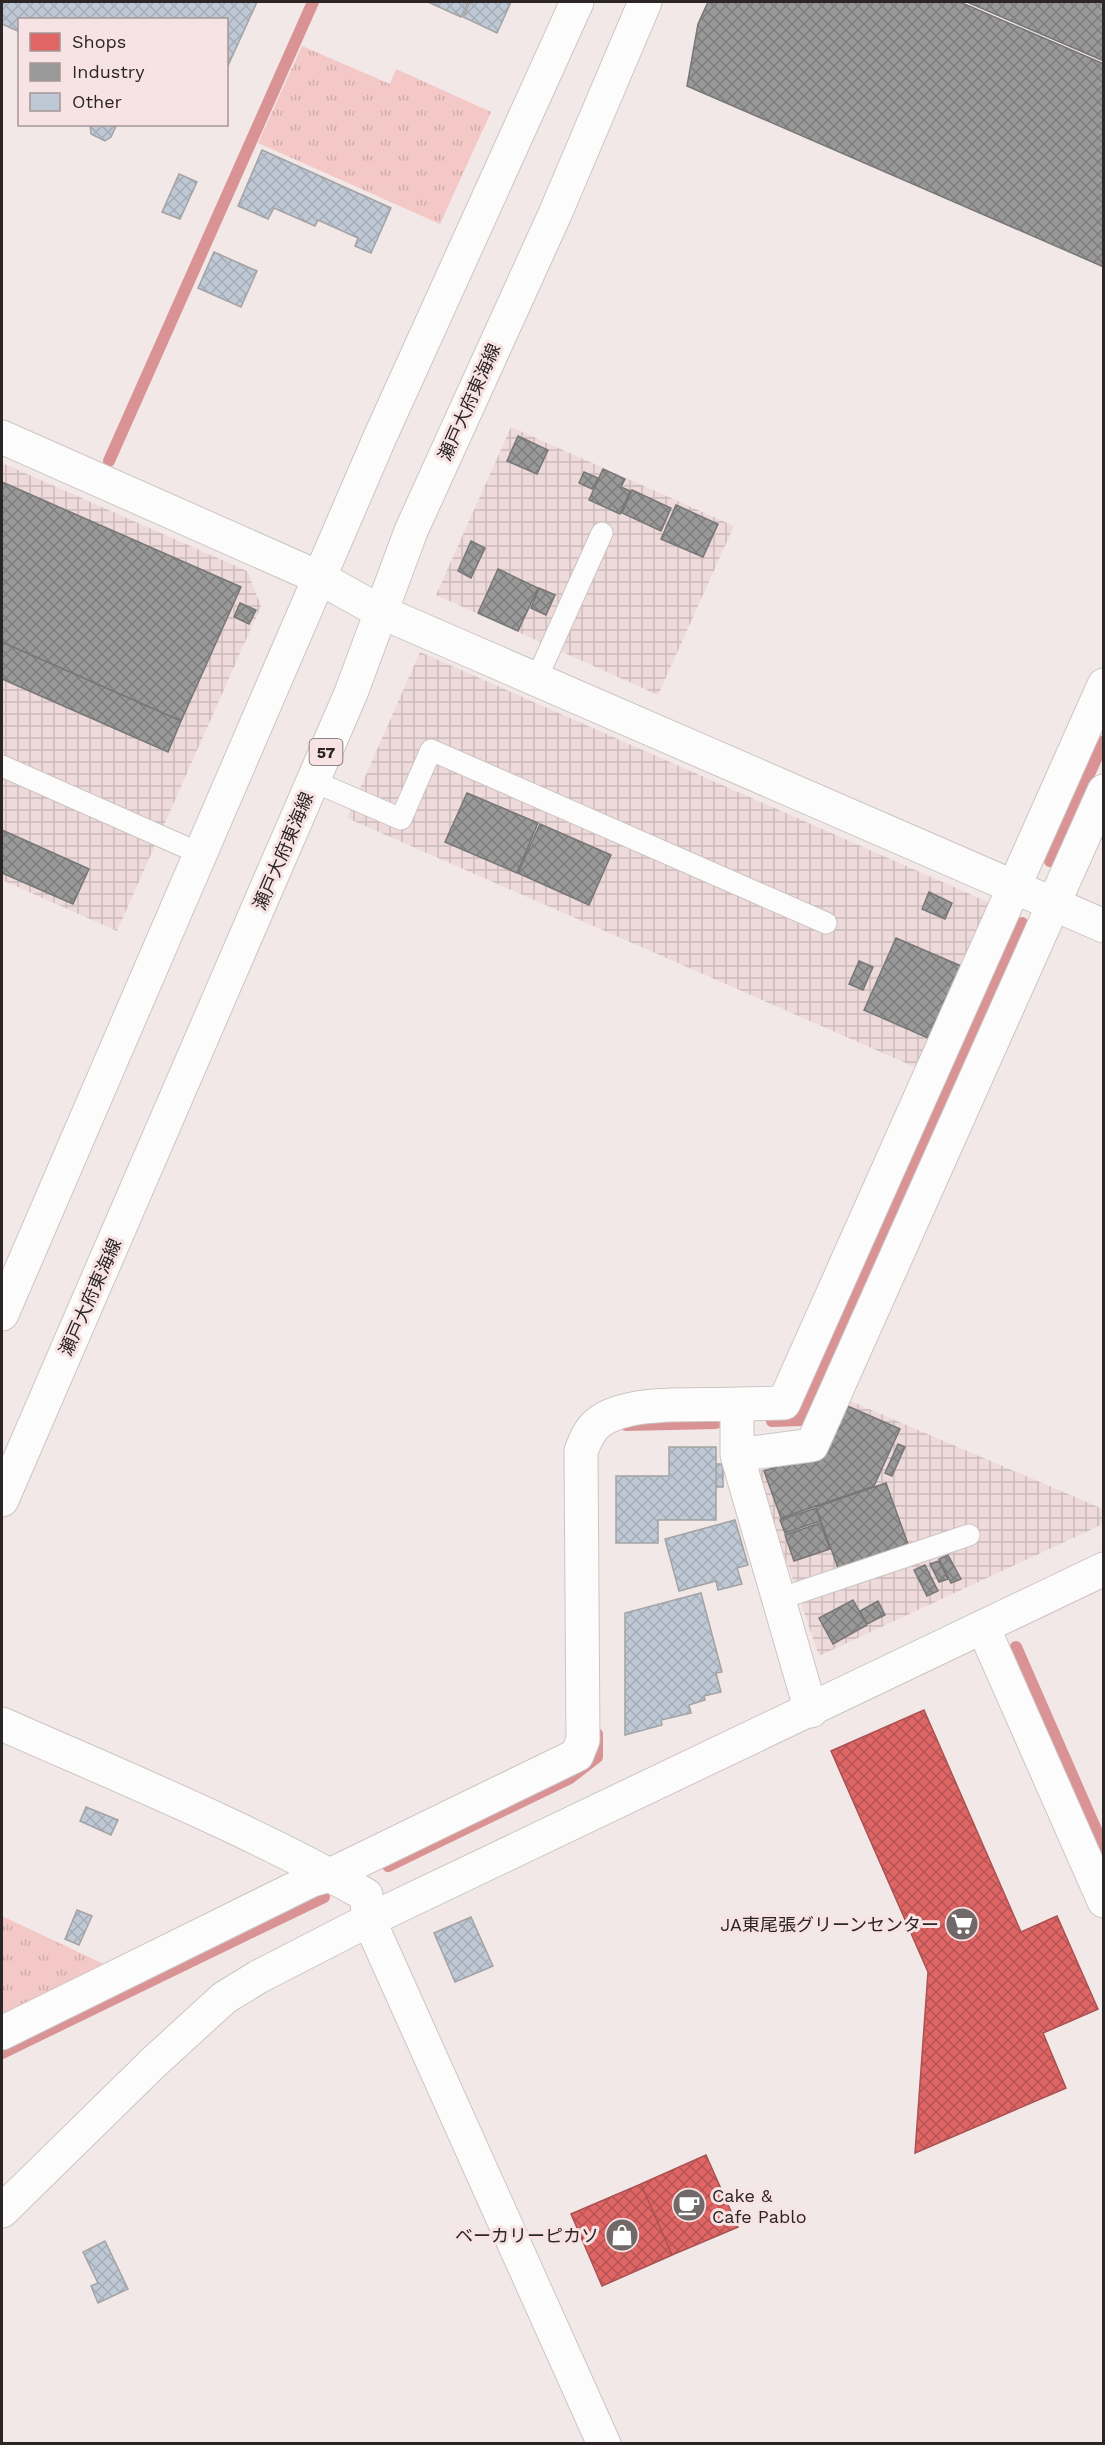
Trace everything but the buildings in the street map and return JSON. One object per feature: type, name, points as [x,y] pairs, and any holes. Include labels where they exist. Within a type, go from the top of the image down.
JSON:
[{"type":"street","points":[[2,1314],[380,437],[577,2]]},
{"type":"street","name":"瀬戸大府東海線","points":[[2,1500],[314,781],[351,693],[411,531],[555,214],[645,2]]},
{"type":"street","points":[[2,437],[320,578],[381,612],[1104,926]]},
{"type":"street","points":[[2,2033],[301,1885],[330,1875],[577,1755],[583,1740],[581,1451],[587,1436],[597,1424],[613,1413],[637,1408],[784,1403],[1104,685]]},
{"type":"street","points":[[737,1455],[812,1445],[1104,791]]},
{"type":"street","points":[[737,1404],[737,1455],[811,1711]]},
{"type":"street","points":[[2,2211],[153,2062],[224,1998],[258,1977],[369,1920],[811,1711],[1104,1569]]},
{"type":"street","points":[[983,1628],[1104,1901]]},
{"type":"street","points":[[2,1724],[243,1832],[366,1895],[369,1920],[604,2444]]},
{"type":"lane","points":[[536,680],[602,533]]},
{"type":"lane","points":[[314,781],[401,819],[431,750],[826,923]]},
{"type":"lane","points":[[2,766],[201,854]]},
{"type":"lane","points":[[779,1599],[969,1534]]},
{"type":"shaded area","points":[[511,427],[734,526],[658,695],[436,595]]},
{"type":"shaded area","points":[[2,463],[247,571],[261,606],[117,931],[2,880]]},
{"type":"shaded area","points":[[420,652],[997,906],[924,1071],[347,818]]},
{"type":"shaded area","points":[[841,1397],[1103,1509],[1103,1524],[819,1656],[756,1472],[818,1449]]},
{"type":"green space","points":[[302,46],[390,84],[396,69],[491,112],[440,224],[258,143]]},
{"type":"green space","points":[[2,1916],[110,1967],[2,2020]]},
{"type":"waterway","points":[[109,461],[313,2]]},
{"type":"waterway","points":[[1050,861],[1104,741]]},
{"type":"waterway","points":[[772,1421],[800,1420],[1022,923]]},
{"type":"waterway","points":[[626,1425],[716,1423]]},
{"type":"waterway","points":[[1016,1647],[1104,1848]]},
{"type":"waterway","points":[[388,1866],[570,1778],[597,1757],[597,1734]]},
{"type":"waterway","points":[[2,2053],[324,1897]]},
{"type":"place","name":"JA東尾張グリーンセンター","points":[[962,1924]]},
{"type":"place","name":"Cake & Cafe Pablo","points":[[689,2205]]},
{"type":"place","name":"ベーカリーピカソ","points":[[622,2235]]}]
